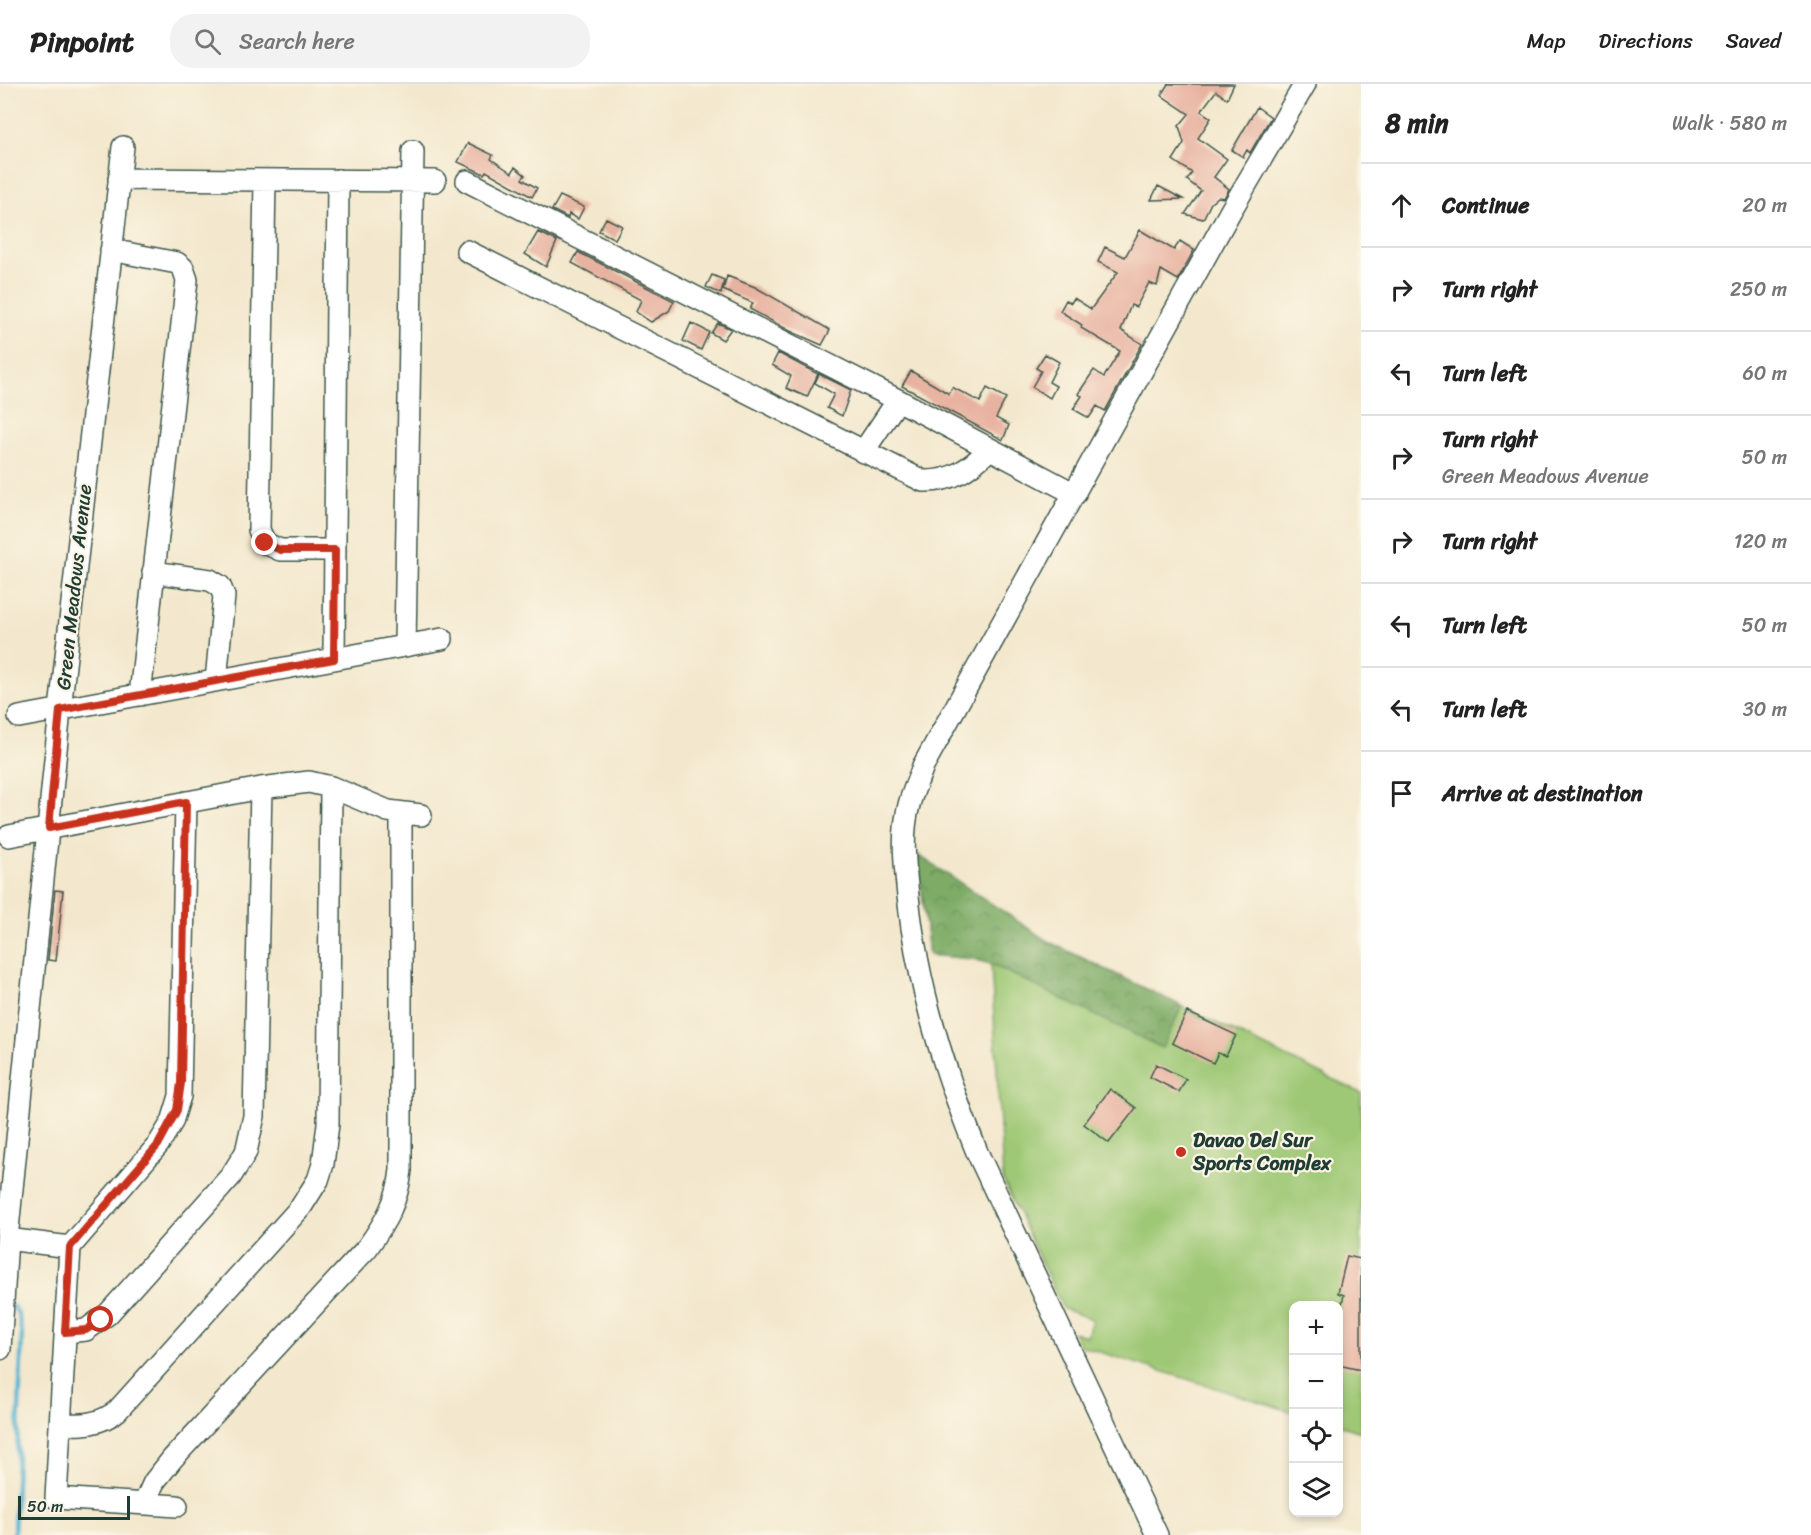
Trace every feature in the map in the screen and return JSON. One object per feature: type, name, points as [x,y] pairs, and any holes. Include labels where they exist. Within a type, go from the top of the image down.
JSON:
[{"type":"street","points":[[1157,1535],[977,1152],[953,1093],[934,1032],[918,966],[904,847],[909,805],[924,766],[1230,212],[1305,84]]},
{"type":"street","name":"Green Meadows Avenue","points":[[0,1349],[7,1239],[60,710],[123,147]]},
{"type":"street","points":[[405,646],[413,151]]},
{"type":"street","points":[[119,179],[435,181]]},
{"type":"street","points":[[265,180],[259,530],[265,543],[280,550],[335,550]]},
{"type":"street","points":[[334,659],[338,180]]},
{"type":"street","points":[[467,181],[898,400],[1075,494]]},
{"type":"street","points":[[111,250],[169,260],[177,263],[186,273],[140,695]]},
{"type":"street","points":[[467,250],[923,481],[940,482],[968,469],[990,449]]},
{"type":"street","points":[[862,452],[898,400]]},
{"type":"street","points":[[153,572],[210,580],[220,586],[224,596],[216,681]]},
{"type":"street","points":[[19,717],[442,639]]},
{"type":"street","points":[[9,836],[261,788],[309,782],[331,787],[374,806],[411,815],[400,1170],[396,1197],[385,1223],[367,1248],[173,1458],[154,1482],[144,1504]]},
{"type":"street","points":[[60,1424],[92,1424],[106,1419],[117,1411],[291,1220],[318,1180],[327,1146],[328,1124],[331,787]]},
{"type":"street","points":[[65,1332],[86,1330],[108,1314],[221,1189],[246,1152],[254,1116],[261,788]]},
{"type":"street","points":[[177,1506],[56,1498],[70,1247],[151,1155],[177,1110],[181,1083],[186,802]]},
{"type":"street","points":[[7,1239],[70,1247]]},
{"type":"green space","name":"Davao Del Sur Sports Complex","points":[[918,855],[1049,942],[1361,1093],[1361,1432],[1343,1426],[1343,1301],[1289,1301],[1289,1411],[1080,1346],[1073,1332],[1087,1336],[1092,1319],[1063,1309],[1003,1180],[991,964],[974,959],[929,955]]},
{"type":"green space","points":[[918,855],[1049,942],[1182,1006],[1162,1048],[991,964],[974,959],[929,955]]},
{"type":"building","points":[[1168,84],[1234,84],[1227,99],[1216,91],[1201,111],[1211,118],[1198,138],[1227,159],[1214,177],[1229,189],[1224,198],[1218,197],[1211,203],[1203,219],[1185,214],[1201,191],[1187,180],[1192,173],[1173,160],[1184,143],[1179,126],[1189,114],[1161,95]]},
{"type":"building","points":[[1257,107],[1271,117],[1250,153],[1247,150],[1243,157],[1232,150]]},
{"type":"building","points":[[468,143],[493,155],[491,159],[512,173],[515,167],[525,175],[522,179],[537,188],[532,197],[486,171],[484,174],[458,162]]},
{"type":"building","points":[[1158,186],[1183,199],[1151,200]]},
{"type":"building","points":[[560,196],[584,207],[578,219],[569,214],[568,218],[552,210]]},
{"type":"building","points":[[606,218],[622,226],[615,239],[599,231]]},
{"type":"building","points":[[1140,230],[1174,250],[1180,241],[1194,250],[1178,280],[1161,270],[1157,286],[1149,283],[1136,307],[1131,305],[1121,330],[1142,344],[1105,411],[1097,406],[1089,418],[1073,409],[1082,396],[1078,394],[1094,370],[1104,377],[1120,351],[1081,328],[1082,325],[1060,311],[1066,300],[1071,303],[1074,298],[1091,309],[1118,272],[1098,262],[1105,247],[1125,257]]},
{"type":"building","points":[[538,232],[557,241],[546,267],[525,254]]},
{"type":"building","points":[[578,252],[674,301],[669,311],[651,322],[636,312],[641,300],[572,263]]},
{"type":"building","points":[[712,275],[724,280],[721,294],[706,287]]},
{"type":"building","points":[[727,276],[755,287],[830,330],[822,345],[750,309],[753,303],[723,290]]},
{"type":"building","points":[[691,323],[709,332],[701,350],[683,341]]},
{"type":"building","points":[[718,323],[731,329],[723,340],[711,333]]},
{"type":"building","points":[[778,353],[818,374],[807,397],[786,388],[791,376],[772,365]]},
{"type":"building","points":[[1045,354],[1059,362],[1049,382],[1056,386],[1050,398],[1032,387],[1041,371],[1036,368]]},
{"type":"building","points":[[911,371],[949,394],[952,387],[980,402],[987,388],[1006,398],[996,418],[1009,425],[1003,440],[902,386]]},
{"type":"building","points":[[819,374],[851,390],[842,416],[827,408],[834,394],[815,383]]},
{"type":"building","points":[[55,890],[63,891],[56,961],[48,960]]},
{"type":"building","points":[[1187,1012],[1236,1035],[1226,1056],[1218,1053],[1213,1063],[1172,1043]]},
{"type":"building","points":[[1156,1064],[1186,1079],[1179,1092],[1150,1077]]},
{"type":"building","points":[[1110,1089],[1136,1108],[1109,1143],[1084,1124]]},
{"type":"building","points":[[1347,1256],[1361,1259],[1361,1370],[1343,1366],[1344,1295],[1338,1293]]},
{"type":"waterway","points":[[13,1306],[18,1314],[22,1334],[14,1535]]},
{"type":"place","name":"Davao Del Sur Sports Complex","points":[[1181,1152]]},
{"type":"route","points":[[101,1320],[86,1330],[65,1332],[70,1247],[151,1155],[177,1110],[181,1083],[186,802],[49,828],[60,710],[334,659],[335,550],[280,550],[265,543]]}]
